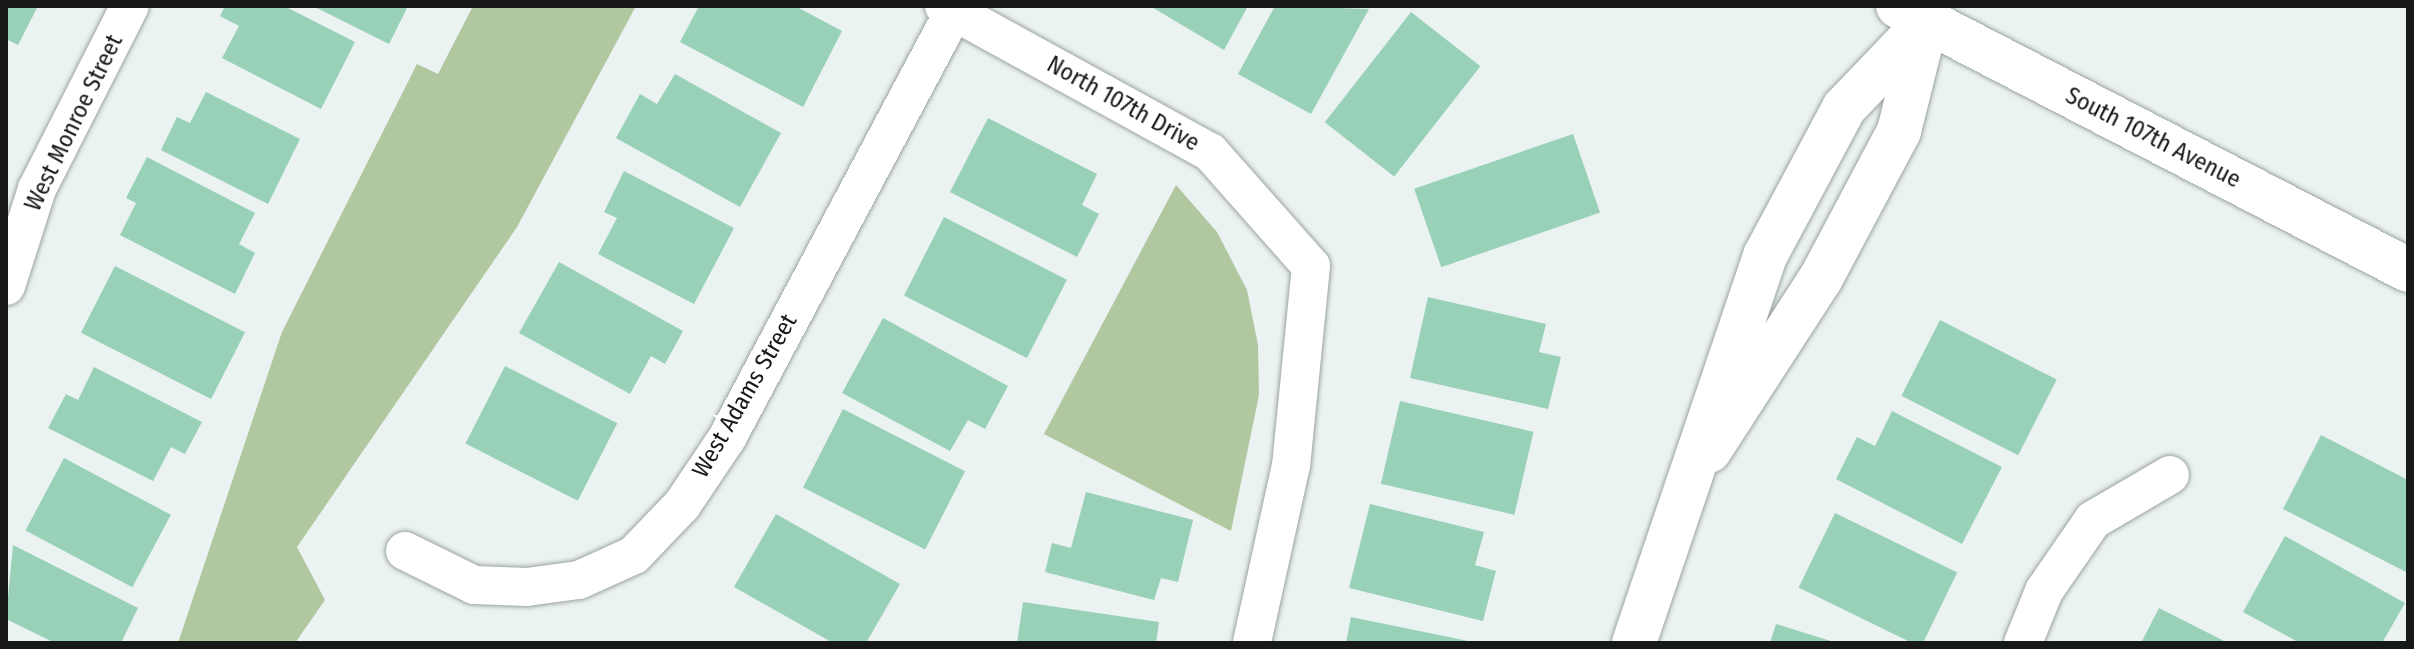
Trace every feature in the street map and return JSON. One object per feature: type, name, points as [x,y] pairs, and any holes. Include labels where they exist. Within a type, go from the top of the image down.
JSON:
[{"type":"street","name":"West Monroe Street","points":[[6,286],[37,189],[130,6]]},
{"type":"street","name":"North 107th Drive","points":[[949,9],[1210,152],[1311,266],[1291,465],[1252,643]]},
{"type":"street","name":"West Adams Street","points":[[405,551],[474,585],[527,587],[579,580],[634,555],[682,505],[727,438],[949,9]]},
{"type":"street","name":"South 107th Avenue","points":[[1912,14],[2408,270]]},
{"type":"street","points":[[1634,643],[1765,256],[1844,108],[1912,14]]},
{"type":"street","points":[[1690,477],[1821,278],[1899,131],[1912,14]]},
{"type":"street","points":[[2023,643],[2044,591],[2093,520],[2170,475]]},
{"type":"green space","points":[[473,6],[636,6],[517,227],[297,547],[325,600],[295,643],[178,643],[282,332],[417,64],[438,74]]},
{"type":"green space","points":[[1176,185],[1217,232],[1247,290],[1258,345],[1259,395],[1231,531],[1044,434]]},
{"type":"building","points":[[6,6],[38,6],[18,45],[6,39]]},
{"type":"building","points":[[225,6],[286,7],[355,42],[321,109],[222,58],[239,26],[220,16]]},
{"type":"building","points":[[313,6],[408,6],[389,44]]},
{"type":"building","points":[[699,6],[795,6],[842,31],[803,107],[680,42]]},
{"type":"building","points":[[1150,6],[1248,6],[1224,50]]},
{"type":"building","points":[[1275,6],[1369,9],[1311,114],[1238,74]]},
{"type":"building","points":[[1411,12],[1480,66],[1394,176],[1325,122]]},
{"type":"building","points":[[675,74],[781,133],[740,207],[616,138],[640,94],[657,104]]},
{"type":"building","points":[[206,92],[300,139],[268,204],[161,150],[177,117],[190,123]]},
{"type":"building","points":[[988,118],[1097,174],[1082,205],[1099,214],[1077,257],[950,192]]},
{"type":"building","points":[[1573,134],[1600,212],[1441,267],[1414,189]]},
{"type":"building","points":[[147,157],[255,213],[239,244],[255,253],[235,294],[120,235],[136,203],[126,198]]},
{"type":"building","points":[[624,171],[734,228],[694,304],[598,254],[617,218],[604,212]]},
{"type":"building","points":[[944,217],[1067,280],[1027,358],[904,295]]},
{"type":"building","points":[[559,262],[683,331],[665,364],[651,356],[630,394],[519,333]]},
{"type":"building","points":[[115,266],[245,332],[211,399],[81,333]]},
{"type":"building","points":[[1428,297],[1546,324],[1539,352],[1561,357],[1548,409],[1410,378]]},
{"type":"building","points":[[883,318],[1008,386],[985,429],[968,420],[950,451],[842,393]]},
{"type":"building","points":[[1940,320],[2057,379],[2018,455],[1901,396]]},
{"type":"building","points":[[505,366],[617,423],[578,501],[466,444]]},
{"type":"building","points":[[94,367],[202,422],[185,454],[171,447],[153,481],[48,428],[66,394],[78,400]]},
{"type":"building","points":[[1400,401],[1533,432],[1514,515],[1381,484]]},
{"type":"building","points":[[843,409],[965,471],[925,550],[803,487]]},
{"type":"building","points":[[1892,411],[2002,467],[1962,544],[1836,479],[1857,437],[1875,446]]},
{"type":"building","points":[[2321,435],[2408,480],[2408,573],[2283,509]]},
{"type":"building","points":[[64,458],[171,515],[132,587],[26,530]]},
{"type":"building","points":[[1086,492],[1193,520],[1178,582],[1161,578],[1154,600],[1045,572],[1052,543],[1071,548]]},
{"type":"building","points":[[1370,504],[1484,532],[1475,565],[1496,571],[1483,621],[1349,588]]},
{"type":"building","points":[[1835,513],[1957,573],[1923,643],[1912,643],[1799,588]]},
{"type":"building","points":[[776,514],[900,584],[866,643],[833,643],[734,587]]},
{"type":"building","points":[[2285,536],[2405,603],[2382,643],[2300,643],[2243,612]]},
{"type":"building","points":[[13,545],[138,608],[121,643],[55,643],[6,619]]},
{"type":"building","points":[[1023,602],[1159,622],[1156,643],[1017,643]]},
{"type":"building","points":[[2159,608],[2228,643],[2141,643]]},
{"type":"building","points":[[1351,617],[1473,642],[1346,643]]},
{"type":"building","points":[[1776,624],[1834,642],[1834,643],[1770,643]]}]
